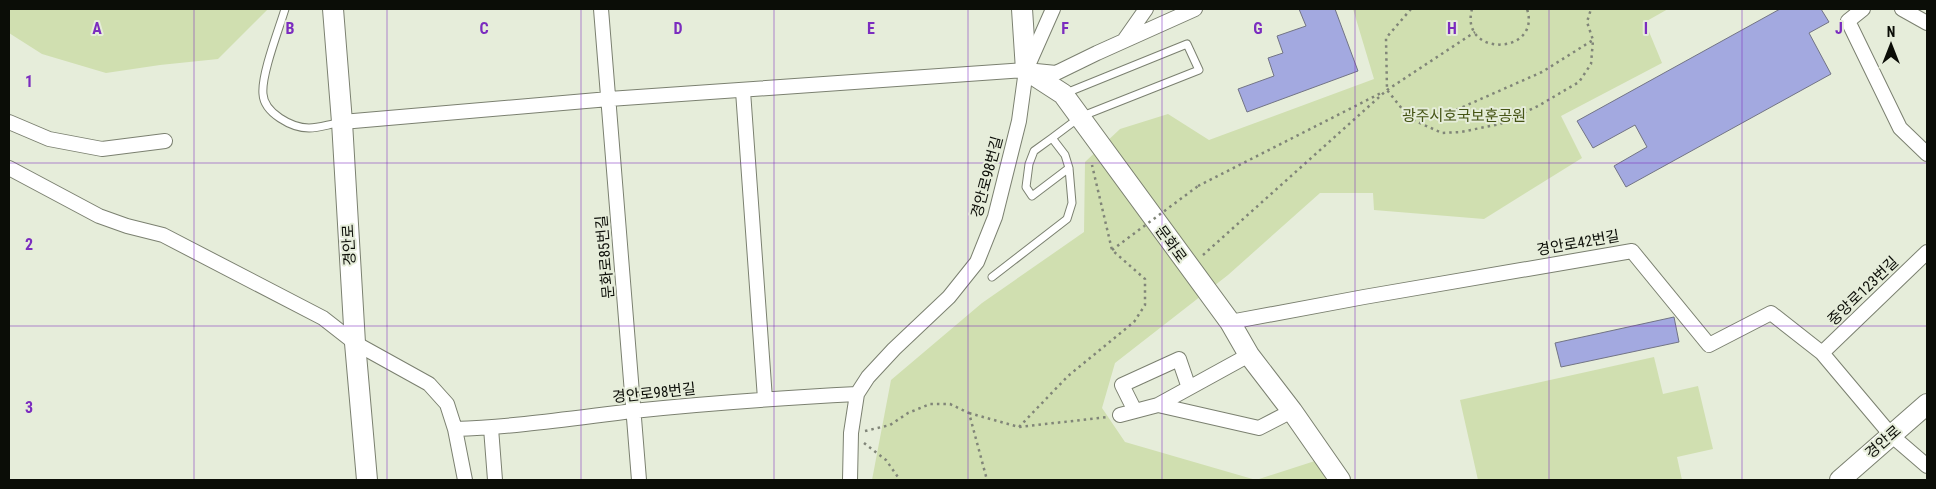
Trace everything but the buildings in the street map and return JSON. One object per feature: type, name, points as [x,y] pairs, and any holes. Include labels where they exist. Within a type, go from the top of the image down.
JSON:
[{"type":"street","name":"경안로","points":[[333,9],[342,122],[354,344],[367,480]]},
{"type":"street","name":"문화로85번길","points":[[601,9],[639,480]]},
{"type":"street","points":[[1022,9],[1026,70]]},
{"type":"street","name":"경안로98번길","points":[[850,480],[851,433],[857,394],[868,377],[948,297],[976,262],[995,217],[1019,121],[1026,70],[1053,9]]},
{"type":"street","points":[[1124,40],[1146,9]]},
{"type":"street","points":[[342,122],[609,99],[1026,70],[1056,73],[1124,40],[1195,9]]},
{"type":"street","points":[[1863,9],[1848,21],[1900,128],[1927,154]]},
{"type":"street","points":[[1902,9],[1927,23]]},
{"type":"street","name":"문화로","points":[[1026,70],[1063,94],[1188,268],[1230,322],[1249,355],[1292,411],[1340,480]]},
{"type":"street","points":[[743,90],[765,399]]},
{"type":"street","points":[[9,122],[49,139],[102,149],[165,141]]},
{"type":"street","points":[[9,168],[99,216],[172,239],[323,318],[354,344],[429,384],[447,404],[455,429],[465,480]]},
{"type":"street","name":"경안로42번길","points":[[1230,322],[1364,296],[1632,251],[1709,345],[1772,313],[1822,353],[1891,435],[1927,466]]},
{"type":"street","name":"중앙로123번길","points":[[1822,353],[1927,252]]},
{"type":"street","points":[[1120,415],[1158,405],[1249,355]]},
{"type":"street","points":[[1135,411],[1122,385],[1179,359],[1189,388]]},
{"type":"street","name":"경안로98번길","points":[[455,429],[491,428],[634,411],[765,399],[857,394]]},
{"type":"street","name":"경안로","points":[[1840,480],[1927,404]]},
{"type":"street","points":[[1158,405],[1259,428],[1292,411]]},
{"type":"street","points":[[491,428],[495,480]]},
{"type":"lane","points":[[285,9],[264,78],[262,96],[271,110],[289,123],[308,128],[342,122]]},
{"type":"lane","points":[[1063,94],[1187,44],[1199,70],[1080,117],[1034,151],[1029,164],[1026,187],[1032,196],[1069,168]]},
{"type":"lane","points":[[992,277],[1067,219],[1072,203],[1069,168],[1065,155],[1052,138]]},
{"type":"path","points":[[1411,9],[1386,38],[1388,90],[1411,120],[1442,133],[1461,132],[1500,124],[1538,106],[1579,82],[1592,64],[1593,40],[1587,22],[1591,9]]},
{"type":"path","points":[[1472,9],[1472,23],[1475,32],[1482,40],[1500,46],[1510,44],[1524,32],[1528,23],[1527,9]]},
{"type":"path","points":[[1112,250],[1198,186],[1388,90],[1475,32]]},
{"type":"path","points":[[1411,120],[1456,110],[1542,72],[1593,40]]},
{"type":"path","points":[[1188,268],[1388,90]]},
{"type":"path","points":[[1019,426],[1068,376],[1134,322],[1145,305],[1145,279],[1112,250],[1092,165]]},
{"type":"path","points":[[851,433],[890,425],[908,413],[930,404],[950,404],[969,413],[1019,426],[1120,415]]},
{"type":"path","points":[[969,413],[987,480]]},
{"type":"path","points":[[851,433],[886,460],[900,480]]},
{"type":"green space","points":[[9,9],[268,9],[218,59],[106,73],[42,54],[9,33]]},
{"type":"green space","name":"광주시호국보훈공원","points":[[1353,9],[1668,9],[1645,22],[1662,63],[1561,116],[1582,158],[1484,219],[1374,210],[1373,193],[1320,193],[1228,275],[1115,363],[1102,408],[1125,442],[1256,480],[872,480],[891,380],[982,303],[1084,232],[1085,162],[1120,129],[1168,114],[1209,140],[1374,79]]},
{"type":"green space","points":[[1654,357],[1663,394],[1698,386],[1713,449],[1677,457],[1682,480],[1478,480],[1460,400]]},
{"type":"green space","points":[[1318,460],[1333,480],[1256,480]]}]
